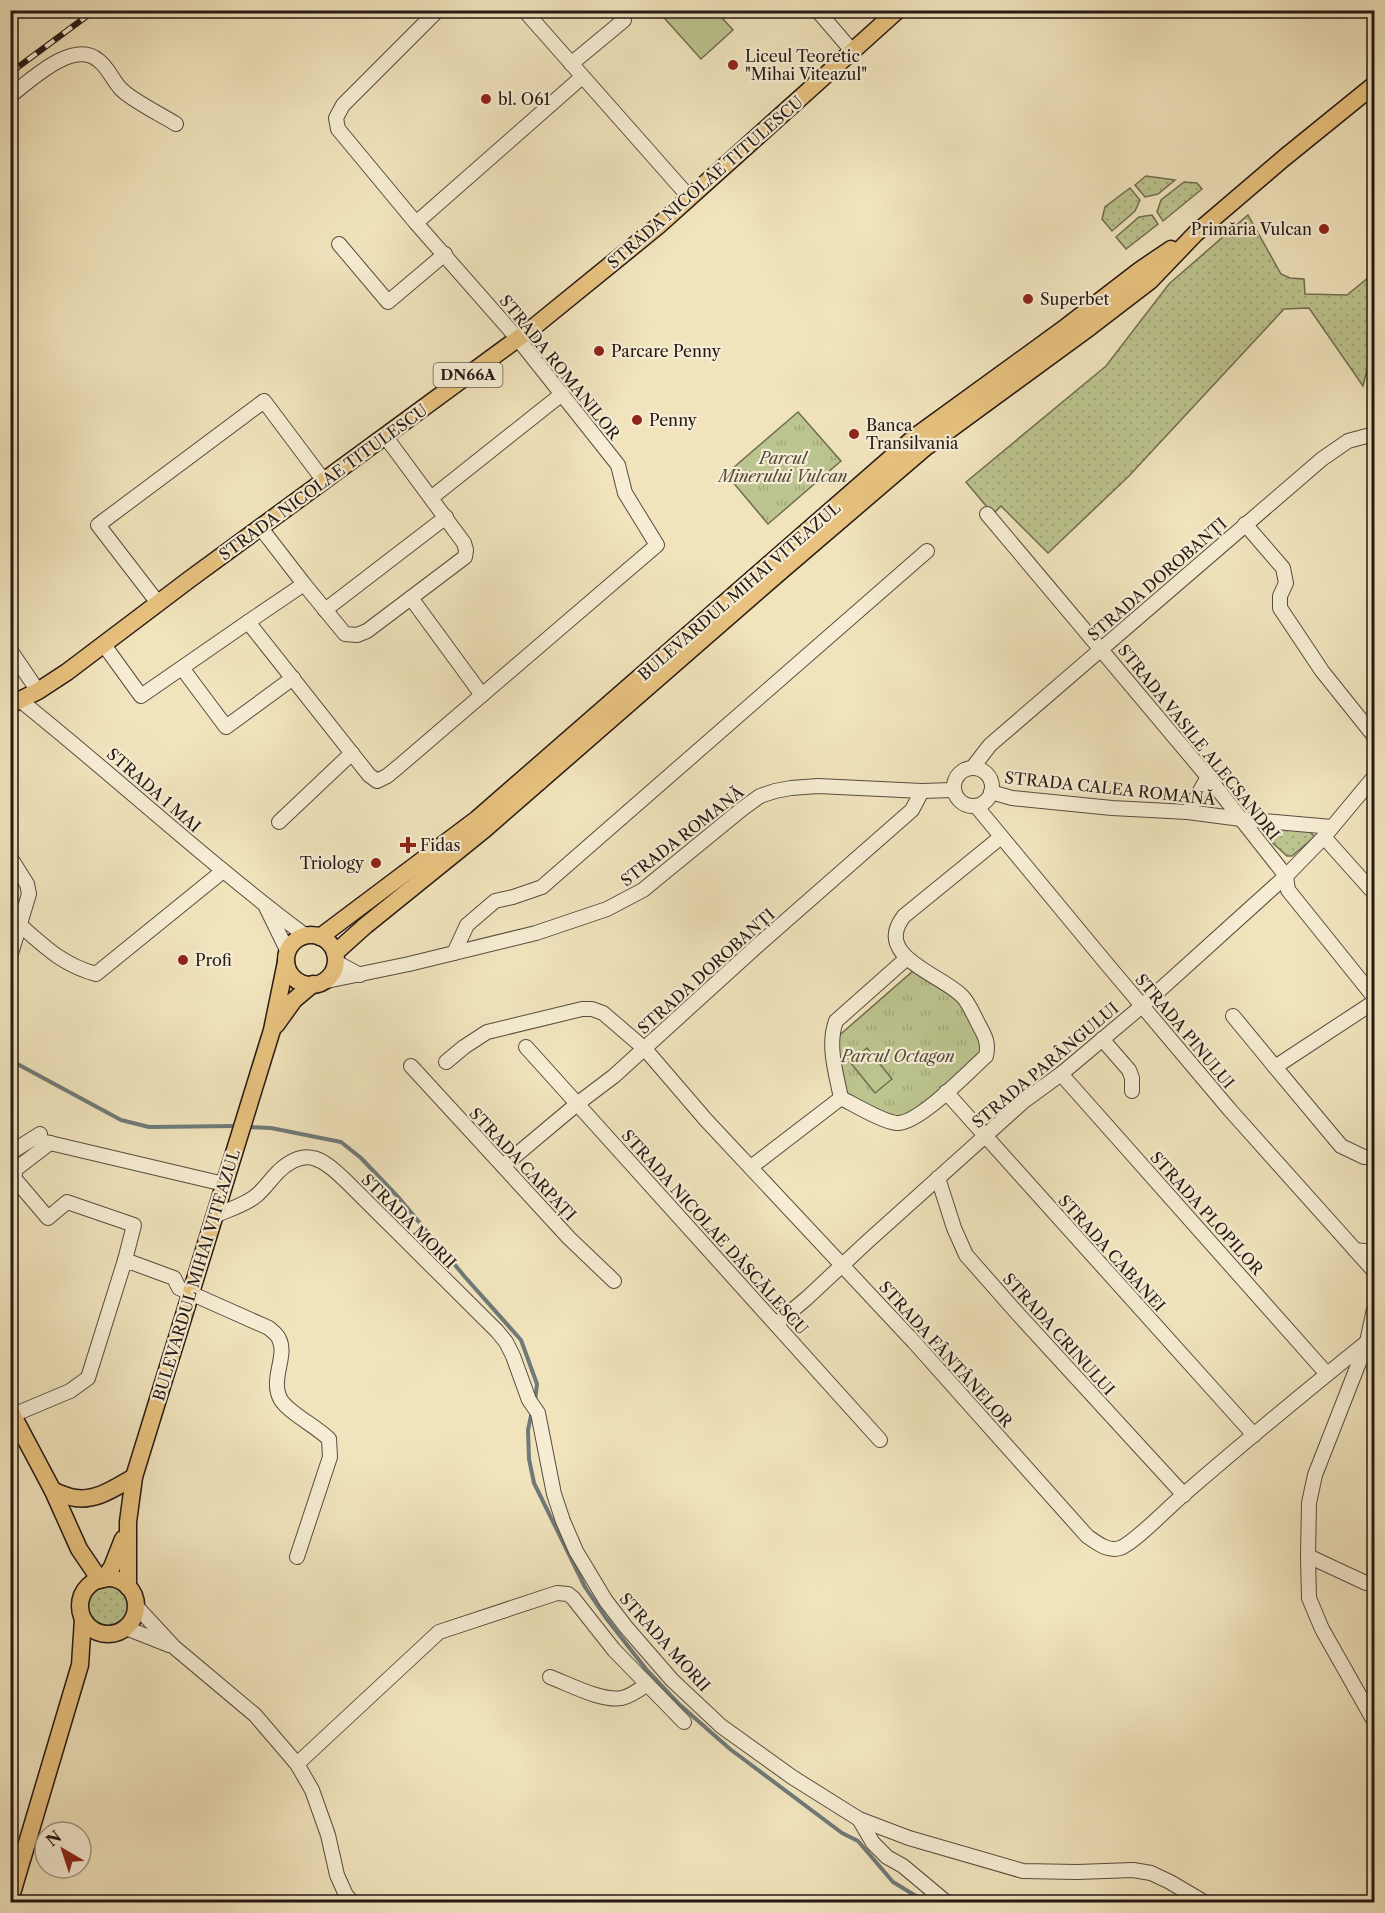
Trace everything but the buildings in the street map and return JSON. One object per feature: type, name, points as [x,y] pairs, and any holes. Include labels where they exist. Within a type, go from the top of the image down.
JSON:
[{"type":"main road","name":"STRADA NICOLAE TITULESCU","points":[[16,703],[52,683],[260,527],[518,339],[620,258],[690,198],[898,10]]},
{"type":"main road","name":"BULEVARDUL MIHAI VITEAZUL","points":[[335,958],[365,926],[485,829],[917,455],[1150,281],[1195,234],[1374,85]]},
{"type":"main road","name":"BULEVARDUL MIHAI VITEAZUL","points":[[313,936],[477,819],[916,436],[1140,270],[1195,234]]},
{"type":"main road","points":[[313,936],[332,946],[335,958],[329,977],[318,983],[306,984],[292,976],[287,957],[292,944],[298,939],[313,936]]},
{"type":"main road","name":"BULEVARDUL MIHAI VITEAZUL","points":[[128,1587],[128,1522],[134,1478],[272,1030],[287,957]]},
{"type":"main road","name":"BULEVARDUL MIHAI VITEAZUL","points":[[272,1030],[294,1000],[318,983]]},
{"type":"main road","points":[[12,1413],[80,1549],[102,1579]]},
{"type":"main road","points":[[53,1491],[76,1498],[91,1497],[106,1493],[134,1478]]},
{"type":"main road","name":"BULEVARDUL MIHAI VITEAZUL","points":[[102,1579],[112,1567],[119,1552],[128,1522]]},
{"type":"main road","points":[[10,1900],[80,1665],[83,1619],[80,1605],[80,1549]]},
{"type":"main road","points":[[81,1599],[85,1590],[92,1584],[102,1579],[113,1579],[128,1587],[136,1605],[132,1622],[119,1632],[104,1634],[95,1632],[83,1619]]},
{"type":"main road","points":[[80,1665],[104,1634]]},
{"type":"street","name":"STRADA ROMANILOR","points":[[438,10],[343,105],[336,118],[338,129],[416,223],[518,339],[618,465],[625,494],[657,545],[482,695]]},
{"type":"street","points":[[524,10],[690,198]]},
{"type":"street","points":[[571,64],[624,20],[615,10]]},
{"type":"street","points":[[817,10],[853,52]]},
{"type":"street","points":[[10,96],[56,63],[71,55],[86,54],[98,60],[122,91],[176,124]]},
{"type":"street","points":[[416,223],[582,76]]},
{"type":"street","points":[[339,244],[388,302],[445,254]]},
{"type":"street","points":[[431,498],[562,394]]},
{"type":"street","points":[[158,603],[98,525],[264,401],[324,481]]},
{"type":"street","name":"STRADA DOROBANȚI","points":[[973,767],[990,745],[1322,459],[1348,441],[1374,434]]},
{"type":"street","points":[[260,527],[345,634],[357,635],[367,632],[465,557],[466,550],[464,543],[446,517],[385,436]]},
{"type":"street","name":"STRADA VASILE ALECSANDRI","points":[[987,514],[1208,777],[1286,876],[1288,890],[1374,997]]},
{"type":"street","points":[[325,610],[446,517]]},
{"type":"street","points":[[1245,524],[1283,567],[1286,583],[1280,596],[1280,608],[1322,671],[1374,736]]},
{"type":"street","points":[[454,953],[467,925],[495,901],[542,887],[927,551]]},
{"type":"street","points":[[104,645],[141,696],[304,584]]},
{"type":"street","points":[[248,622],[369,776],[377,782],[398,767],[482,695],[411,598]]},
{"type":"street","points":[[10,650],[38,691]]},
{"type":"street","points":[[182,668],[226,727],[292,678]]},
{"type":"street","name":"STRADA 1 MAI","points":[[16,703],[83,750],[265,905],[313,936]]},
{"type":"street","points":[[279,822],[352,753]]},
{"type":"street","points":[[973,767],[979,768],[989,776],[991,792],[986,801],[970,806],[959,801],[953,790],[953,784],[958,774],[973,767]]},
{"type":"street","points":[[1188,812],[1208,777]]},
{"type":"street","name":"STRADA PARÂNGULUI","points":[[776,1324],[985,1135],[1142,1006],[1286,876],[1328,832],[1374,777]]},
{"type":"street","name":"STRADA ROMANĂ","points":[[318,983],[536,933],[572,922],[624,901],[644,890],[742,809],[760,796],[776,791],[818,786],[922,791],[953,790]]},
{"type":"street","name":"STRADA DOROBANȚI","points":[[502,1166],[645,1049],[757,946],[912,810],[922,791]]},
{"type":"street","name":"STRADA CALEA ROMANĂ","points":[[991,792],[1011,798],[1101,807],[1188,812],[1328,832]]},
{"type":"street","name":"STRADA PINULUI","points":[[976,806],[1230,1110],[1374,1271]]},
{"type":"street","points":[[1328,832],[1374,893]]},
{"type":"street","points":[[841,1098],[894,1123],[907,1122],[946,1092],[986,1056],[987,1039],[963,997],[907,958],[896,945],[895,936],[897,924],[904,916],[1001,837]]},
{"type":"street","points":[[10,857],[27,884],[29,894],[10,957]]},
{"type":"street","points":[[20,925],[56,956],[78,969],[96,974],[223,871]]},
{"type":"street","name":"STRADA 1 MAI","points":[[265,905],[287,957]]},
{"type":"street","points":[[335,958],[360,975]]},
{"type":"street","points":[[841,1098],[831,1044],[831,1033],[836,1021],[907,958]]},
{"type":"street","points":[[1275,1067],[1374,1002]]},
{"type":"street","name":"STRADA FÂNTÂNELOR","points":[[446,1062],[476,1038],[502,1027],[582,1009],[592,1009],[603,1013],[645,1049],[706,1120],[796,1218],[843,1265],[1087,1536],[1112,1550],[1123,1547],[1370,1335]]},
{"type":"street","points":[[1233,1016],[1341,1146],[1364,1157],[1374,1156]]},
{"type":"street","points":[[1101,1040],[1130,1070],[1132,1091]]},
{"type":"street","name":"STRADA NICOLAE DĂSCĂLESCU","points":[[526,1047],[880,1440]]},
{"type":"street","name":"STRADA CARPAȚI","points":[[411,1066],[585,1255],[614,1281]]},
{"type":"street","name":"STRADA PLOPILOR","points":[[1061,1074],[1327,1374]]},
{"type":"street","name":"STRADA CABANEI","points":[[946,1092],[1254,1435]]},
{"type":"street","points":[[751,1167],[841,1098]]},
{"type":"street","points":[[12,1413],[70,1391],[88,1378],[134,1225],[67,1202],[48,1218],[14,1179],[16,1169],[41,1139]]},
{"type":"street","points":[[10,1153],[41,1139],[224,1184]]},
{"type":"street","name":"STRADA MORII","points":[[214,1216],[255,1197],[280,1170],[297,1158],[312,1157],[330,1166],[506,1342],[529,1400],[538,1413],[554,1494],[597,1607],[721,1726],[792,1777],[859,1819],[909,1838],[1023,1871],[1133,1870],[1151,1873],[1204,1902]]},
{"type":"street","name":"STRADA CRINULUI","points":[[938,1178],[954,1228],[966,1255],[1184,1495]]},
{"type":"street","points":[[1355,1250],[1374,1252]]},
{"type":"street","points":[[125,1260],[174,1278],[179,1288],[269,1329],[280,1339],[282,1352],[277,1373],[278,1392],[282,1401],[329,1438],[330,1457],[297,1557]]},
{"type":"street","points":[[1374,1308],[1370,1335],[1315,1475],[1309,1503],[1308,1556],[1309,1598],[1322,1629],[1374,1721]]},
{"type":"street","points":[[1308,1556],[1366,1583],[1374,1583]]},
{"type":"street","points":[[297,1764],[439,1632],[557,1593],[568,1594],[597,1607],[614,1650],[684,1722]]},
{"type":"street","points":[[136,1605],[174,1647],[255,1715],[297,1764],[312,1790],[328,1835],[338,1875],[346,1895],[352,1902]]},
{"type":"street","points":[[126,1628],[174,1647]]},
{"type":"street","points":[[550,1677],[593,1694],[613,1698],[629,1695],[646,1684]]},
{"type":"street","points":[[859,1819],[873,1843],[887,1857],[903,1866],[946,1902]]},
{"type":"green space","points":[[658,11],[716,11],[733,30],[701,59]]},
{"type":"green space","points":[[1146,176],[1175,180],[1158,194],[1145,197],[1135,185]]},
{"type":"green space","points":[[1184,182],[1197,183],[1202,189],[1163,221],[1157,212],[1161,200]]},
{"type":"green space","points":[[1130,188],[1140,200],[1135,211],[1112,231],[1102,219],[1105,207]]},
{"type":"green space","points":[[1152,215],[1158,224],[1126,249],[1116,237],[1139,217]]},
{"type":"green space","points":[[1248,215],[1281,274],[1290,278],[1304,279],[1305,294],[1347,295],[1374,273],[1374,341],[1363,386],[1309,308],[1284,309],[1129,476],[1048,553],[1001,506],[993,514],[966,482],[1106,366],[1169,284]]},
{"type":"green space","name":"Parcul Minerului Vulcan","points":[[798,412],[841,461],[768,524],[726,474]]},
{"type":"green space","points":[[1268,828],[1309,831],[1314,836],[1292,856],[1287,856],[1264,835],[1264,830]]},
{"type":"green space","name":"Parcul Octagon","points":[[913,971],[959,1000],[981,1036],[982,1053],[914,1114],[894,1119],[849,1097],[835,1039]]},
{"type":"green space","points":[[867,1048],[892,1079],[875,1093],[850,1062]]},
{"type":"green space","points":[[108,1586],[122,1592],[128,1606],[122,1620],[108,1626],[94,1620],[88,1606],[94,1592]]},
{"type":"waterway","points":[[10,1060],[121,1120],[149,1127],[236,1126]]},
{"type":"waterway","points":[[247,1127],[271,1128],[341,1142],[361,1158],[399,1198],[521,1340],[537,1384],[535,1401]]},
{"type":"waterway","points":[[532,1411],[528,1430],[529,1459],[534,1483],[585,1587],[646,1669],[680,1705],[730,1749],[842,1833],[858,1841],[893,1882],[921,1899],[931,1902]]},
{"type":"railway","points":[[10,73],[95,10]]},
{"type":"place","name":"Liceul Teoretic \"Mihai Viteazul\"","points":[[733,65]]},
{"type":"place","name":"bl. O61","points":[[486,99]]},
{"type":"place","name":"Primăria Vulcan","points":[[1324,229]]},
{"type":"place","name":"Superbet","points":[[1028,299]]},
{"type":"place","name":"Parcare Penny","points":[[599,351]]},
{"type":"place","name":"Penny","points":[[637,420]]},
{"type":"place","name":"Banca Transilvania","points":[[854,434]]},
{"type":"place","name":"Fidas","points":[[408,845]]},
{"type":"place","name":"Triology","points":[[376,863]]},
{"type":"place","name":"Profi","points":[[183,960]]}]
